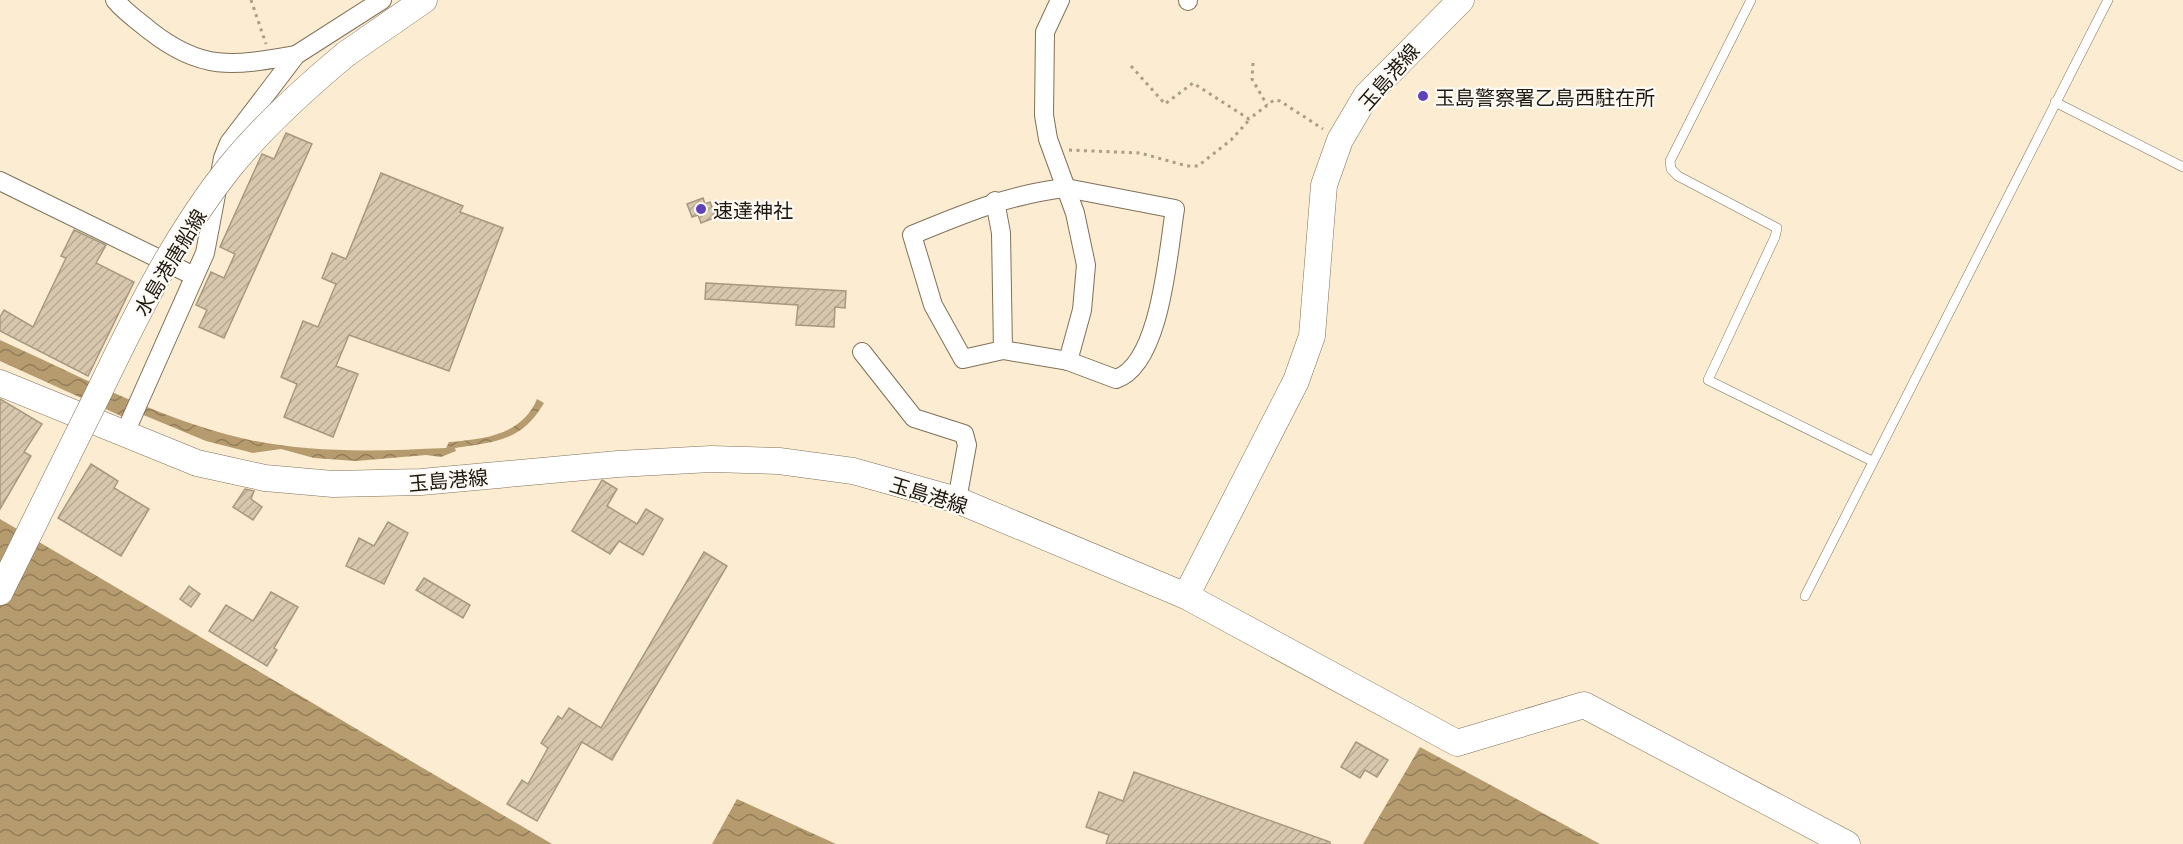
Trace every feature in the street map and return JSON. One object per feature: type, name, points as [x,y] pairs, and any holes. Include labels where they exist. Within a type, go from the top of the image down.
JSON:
[{"type":"main road","name":"水島港唐船線","points":[[0,592],[144,300],[200,208],[263,131],[303,90],[346,54],[424,0]]},
{"type":"main road","name":"玉島港線","points":[[0,383],[196,463],[265,478],[333,484],[421,482],[630,464],[745,460],[778,461],[853,471],[957,500],[1185,596],[1296,381],[1312,336],[1324,186],[1340,140],[1366,96],[1420,38],[1461,0]]},
{"type":"main road","points":[[1185,596],[1456,743],[1584,705],[1847,844]]},
{"type":"street","points":[[115,0],[124,12],[173,48],[195,58],[212,63],[250,63],[297,55]]},
{"type":"street","points":[[124,435],[207,243],[223,158],[229,143],[297,55],[382,0]]},
{"type":"street","points":[[1060,0],[1045,32],[1044,115],[1050,146],[1083,241],[1086,264],[1082,310],[1068,361]]},
{"type":"street","points":[[0,181],[194,276]]},
{"type":"street","points":[[1066,188],[1175,209],[1158,316],[1137,362],[1126,376],[1116,380],[1068,361],[1003,350],[963,359],[933,304],[912,235],[995,201],[1031,192],[1066,188]]},
{"type":"street","points":[[995,201],[1001,233],[1003,350]]},
{"type":"street","points":[[862,352],[914,418],[964,434],[967,445],[957,500]]},
{"type":"lane","points":[[1751,0],[1670,161],[1671,169],[1678,176],[1777,228],[1775,237],[1708,380],[1872,461]]},
{"type":"lane","points":[[1805,596],[2108,0]]},
{"type":"lane","points":[[2055,102],[2183,167]]},
{"type":"path","points":[[251,0],[272,59]]},
{"type":"path","points":[[1253,63],[1252,79],[1267,105]]},
{"type":"path","points":[[1131,66],[1165,104],[1193,83],[1250,119]]},
{"type":"path","points":[[1050,146],[1090,152],[1140,153],[1194,167],[1214,155],[1250,119],[1274,100],[1280,101],[1340,140]]},
{"type":"water","points":[[0,340],[118,395],[179,419],[241,438],[292,447],[369,450],[446,448],[449,442],[488,437],[512,428],[530,411],[537,399],[544,403],[527,425],[507,438],[455,448],[456,451],[441,457],[426,455],[356,461],[314,458],[281,449],[253,453],[206,441],[141,414],[121,416],[0,361]]},
{"type":"water","points":[[0,519],[552,844],[0,844]]},
{"type":"water","points":[[1420,747],[1600,844],[1363,844]]},
{"type":"water","points":[[737,799],[836,844],[712,844]]},
{"type":"building","points":[[286,133],[312,144],[224,338],[199,327],[207,310],[196,305],[211,272],[224,278],[235,254],[220,247],[262,154],[274,159]]},
{"type":"building","points":[[381,173],[463,206],[460,212],[503,228],[449,371],[349,335],[336,366],[358,374],[333,437],[284,417],[297,384],[281,377],[303,321],[318,327],[336,284],[322,278],[332,253],[346,259]]},
{"type":"building","name":"速達神社","points":[[703,198],[705,204],[710,202],[716,217],[701,223],[698,215],[692,217],[687,204]]},
{"type":"building","points":[[74,230],[106,245],[96,263],[134,282],[88,376],[0,331],[0,317],[4,310],[33,327],[66,258],[61,256]]},
{"type":"building","points":[[706,283],[846,291],[845,308],[835,307],[834,327],[796,325],[798,305],[705,299]]},
{"type":"building","points":[[0,399],[42,424],[24,452],[31,456],[0,509]]},
{"type":"building","points":[[91,464],[118,481],[114,488],[149,509],[121,556],[58,518]]},
{"type":"building","points":[[602,480],[617,489],[607,506],[637,524],[646,509],[663,519],[643,555],[619,541],[610,554],[572,531]]},
{"type":"building","points":[[245,489],[254,491],[251,499],[262,507],[253,520],[233,507]]},
{"type":"building","points":[[388,522],[408,533],[384,584],[346,566],[359,538],[374,546]]},
{"type":"building","points":[[704,552],[727,566],[612,760],[582,742],[537,821],[507,804],[522,780],[528,784],[548,748],[541,743],[558,716],[562,719],[569,708],[601,728]]},
{"type":"building","points":[[424,578],[470,605],[463,618],[416,590]]},
{"type":"building","points":[[189,586],[200,594],[191,607],[180,599]]},
{"type":"building","points":[[271,592],[298,607],[274,648],[277,650],[267,666],[209,631],[226,605],[253,621]]},
{"type":"building","points":[[1356,742],[1388,760],[1377,777],[1365,770],[1360,778],[1341,767]]},
{"type":"building","points":[[1134,772],[1330,842],[1330,844],[1106,844],[1109,835],[1086,827],[1099,792],[1123,801]]},
{"type":"place","name":"玉島警察署乙島西駐在所","points":[[1423,96]]},
{"type":"place","name":"速達神社","points":[[701,209]]}]
